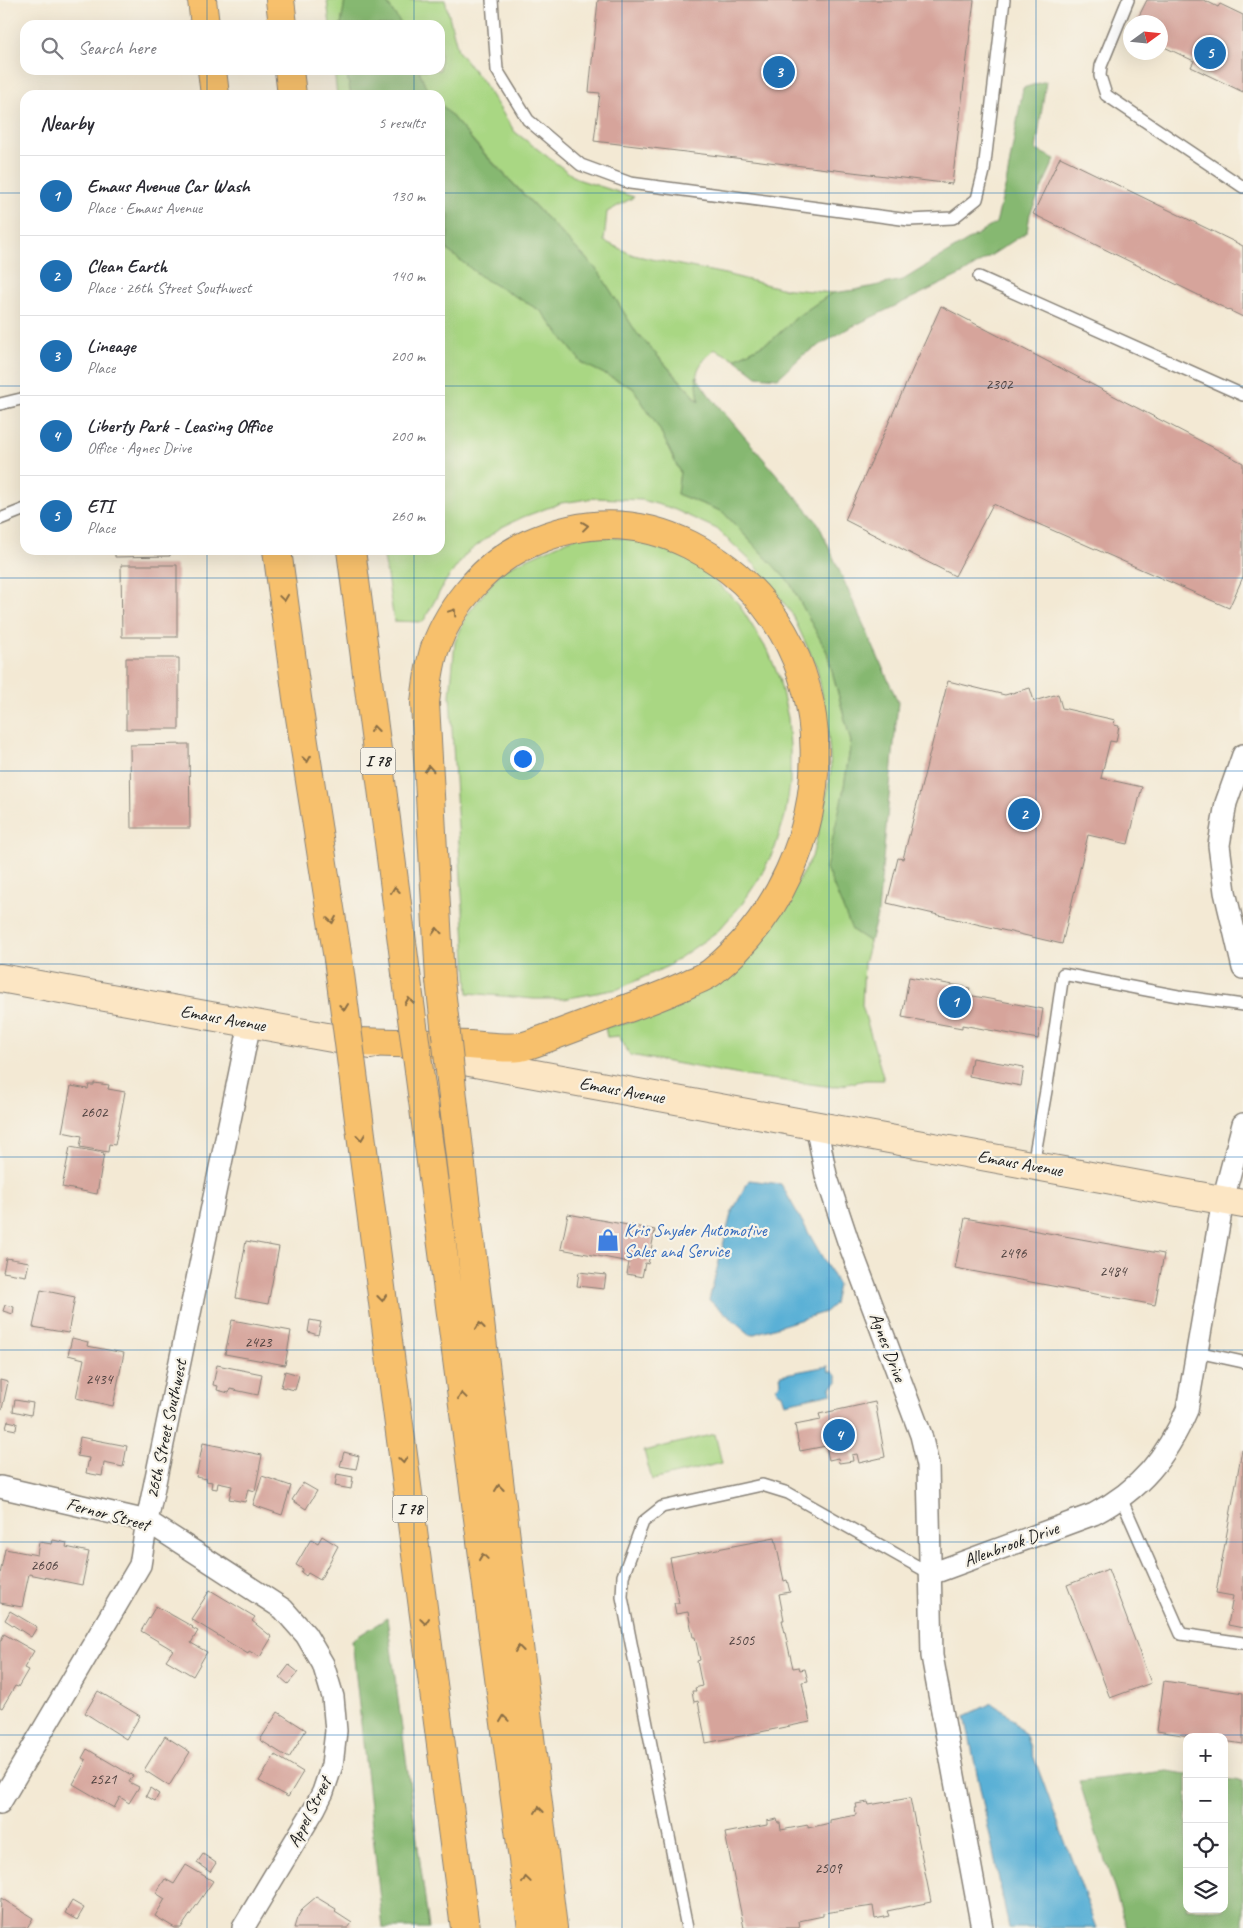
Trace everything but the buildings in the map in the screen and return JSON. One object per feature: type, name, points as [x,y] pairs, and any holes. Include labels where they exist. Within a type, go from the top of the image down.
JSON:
[{"type":"highway","points":[[202,0],[204,20]]},
{"type":"highway","points":[[213,75],[214,90]]},
{"type":"highway","points":[[290,75],[291,90]]},
{"type":"highway","points":[[358,1042],[521,1047],[665,995],[710,974],[744,942],[767,912],[790,871],[806,827],[813,789],[815,752],[812,714],[799,663],[779,623],[766,605],[741,578],[711,556],[678,539],[642,528],[612,524],[581,526],[550,534],[521,547],[494,565],[467,592],[449,618],[436,647],[429,672],[425,703],[440,980],[454,1107],[553,1928]]},
{"type":"highway","name":"I 78","points":[[278,555],[297,698],[338,959],[465,1928]]},
{"type":"highway","name":"I 78","points":[[352,555],[532,1928]]},
{"type":"main road","name":"Emaus Avenue","points":[[0,978],[1233,1202]]},
{"type":"street","points":[[1243,755],[1226,802],[1219,845],[1225,892],[1243,968]]},
{"type":"street","name":"26th Street Southwest","points":[[0,1804],[140,1565],[147,1521],[250,1022]]},
{"type":"street","points":[[1233,1202],[1243,1124]]},
{"type":"street","name":"Agnes Drive","points":[[816,1126],[826,1174],[848,1241],[921,1435],[928,1465],[931,1574]]},
{"type":"street","name":"Allenbrook Drive","points":[[931,1574],[1094,1514],[1134,1488],[1155,1467],[1175,1438],[1187,1410],[1197,1352],[1233,1202]]},
{"type":"street","name":"Fernor Street","points":[[0,1487],[147,1521],[283,1609]]},
{"type":"street","points":[[931,1574],[932,1656],[982,1928]]},
{"type":"street","name":"Appel Street","points":[[244,1928],[315,1808],[323,1792],[332,1765],[336,1731],[333,1697],[323,1664],[306,1635],[283,1609]]},
{"type":"lane","points":[[492,0],[497,70],[528,120],[581,165],[630,183],[909,220],[953,218],[977,199],[984,171],[1004,0]]},
{"type":"lane","points":[[1128,0],[1101,66],[1100,76],[1106,96],[1243,187]]},
{"type":"lane","points":[[978,277],[1243,395]]},
{"type":"lane","points":[[0,404],[20,399]]},
{"type":"lane","points":[[0,519],[20,511]]},
{"type":"lane","points":[[1033,1166],[1063,974],[1178,996],[1243,1005]]},
{"type":"lane","points":[[1197,1352],[1243,1362]]},
{"type":"lane","points":[[688,1928],[622,1597],[623,1576],[643,1522],[662,1507],[762,1486],[788,1492],[931,1574]]},
{"type":"lane","points":[[1121,1498],[1181,1634],[1243,1643]]},
{"type":"green space","points":[[327,0],[345,0],[342,20],[329,20]]},
{"type":"green space","points":[[345,0],[385,0],[399,20],[342,20]]},
{"type":"green space","points":[[385,0],[445,0],[458,51],[482,81],[515,132],[577,179],[634,197],[607,212],[604,241],[633,255],[725,274],[780,288],[832,293],[798,316],[772,340],[735,359],[714,349],[702,363],[697,373],[700,402],[636,332],[599,272],[486,155],[445,109],[445,90],[429,90],[425,85],[421,75],[445,75],[445,20],[399,20]]},
{"type":"green space","points":[[335,75],[347,75],[350,90],[336,90]]},
{"type":"green space","points":[[347,75],[421,75],[429,90],[350,90]]},
{"type":"green space","points":[[1046,81],[1036,150],[1055,159],[1030,214],[1027,232],[964,273],[847,329],[803,355],[778,378],[757,376],[735,359],[772,340],[798,316],[832,293],[903,280],[996,223],[1006,184],[1023,88]]},
{"type":"green space","points":[[445,109],[486,156],[599,272],[636,332],[699,402],[696,376],[709,395],[818,523],[898,702],[878,912],[870,942],[852,930],[826,868],[843,793],[851,742],[827,652],[790,583],[723,512],[677,494],[680,472],[660,430],[633,388],[582,363],[541,311],[483,278],[447,250],[449,215],[445,207]]},
{"type":"green space","points":[[445,207],[449,215],[447,250],[483,278],[541,311],[582,363],[633,388],[660,430],[680,472],[677,494],[723,512],[790,583],[827,652],[851,742],[843,793],[852,930],[870,942],[864,963],[862,1005],[884,1080],[865,1080],[834,1087],[746,1076],[630,1055],[619,1036],[607,1037],[605,1027],[628,1023],[657,1013],[691,994],[785,903],[812,857],[822,817],[831,769],[827,721],[817,668],[792,614],[756,566],[717,529],[671,508],[642,500],[596,498],[561,503],[500,528],[466,554],[445,582],[423,622],[394,621],[384,555],[445,555]]},
{"type":"green space","points":[[580,535],[657,541],[698,564],[738,603],[769,653],[779,678],[788,718],[790,784],[785,816],[775,848],[760,877],[742,904],[718,931],[668,966],[618,989],[563,999],[534,999],[468,993],[450,696],[455,642],[467,615],[502,570]]},
{"type":"green space","points":[[715,1434],[722,1463],[652,1480],[644,1451]]},
{"type":"green space","points":[[387,1618],[429,1928],[383,1928],[352,1640]]},
{"type":"green space","points":[[1167,1771],[1183,1773],[1183,1913],[1228,1913],[1228,1779],[1243,1781],[1243,1928],[1127,1928],[1079,1781]]},
{"type":"water","points":[[749,1180],[781,1184],[838,1285],[834,1304],[825,1312],[751,1335],[709,1300],[731,1214]]},
{"type":"water","points":[[828,1366],[829,1372],[833,1372],[837,1377],[837,1383],[831,1387],[832,1393],[785,1403],[782,1394],[777,1391],[776,1388],[781,1383],[780,1375]]},
{"type":"water","points":[[992,1703],[1006,1712],[1026,1736],[1097,1928],[1009,1928],[965,1716]]},
{"type":"place","name":"ETI","points":[[1210,53]]},
{"type":"place","name":"Lineage","points":[[779,72]]},
{"type":"place","name":"Clean Earth","points":[[1024,814]]},
{"type":"place","name":"Emaus Avenue Car Wash","points":[[955,1002]]},
{"type":"place","name":"Kris Snyder Automotive Sales and Service","points":[[608,1240]]},
{"type":"place","name":"Liberty Park - Leasing Office","points":[[839,1435]]}]
